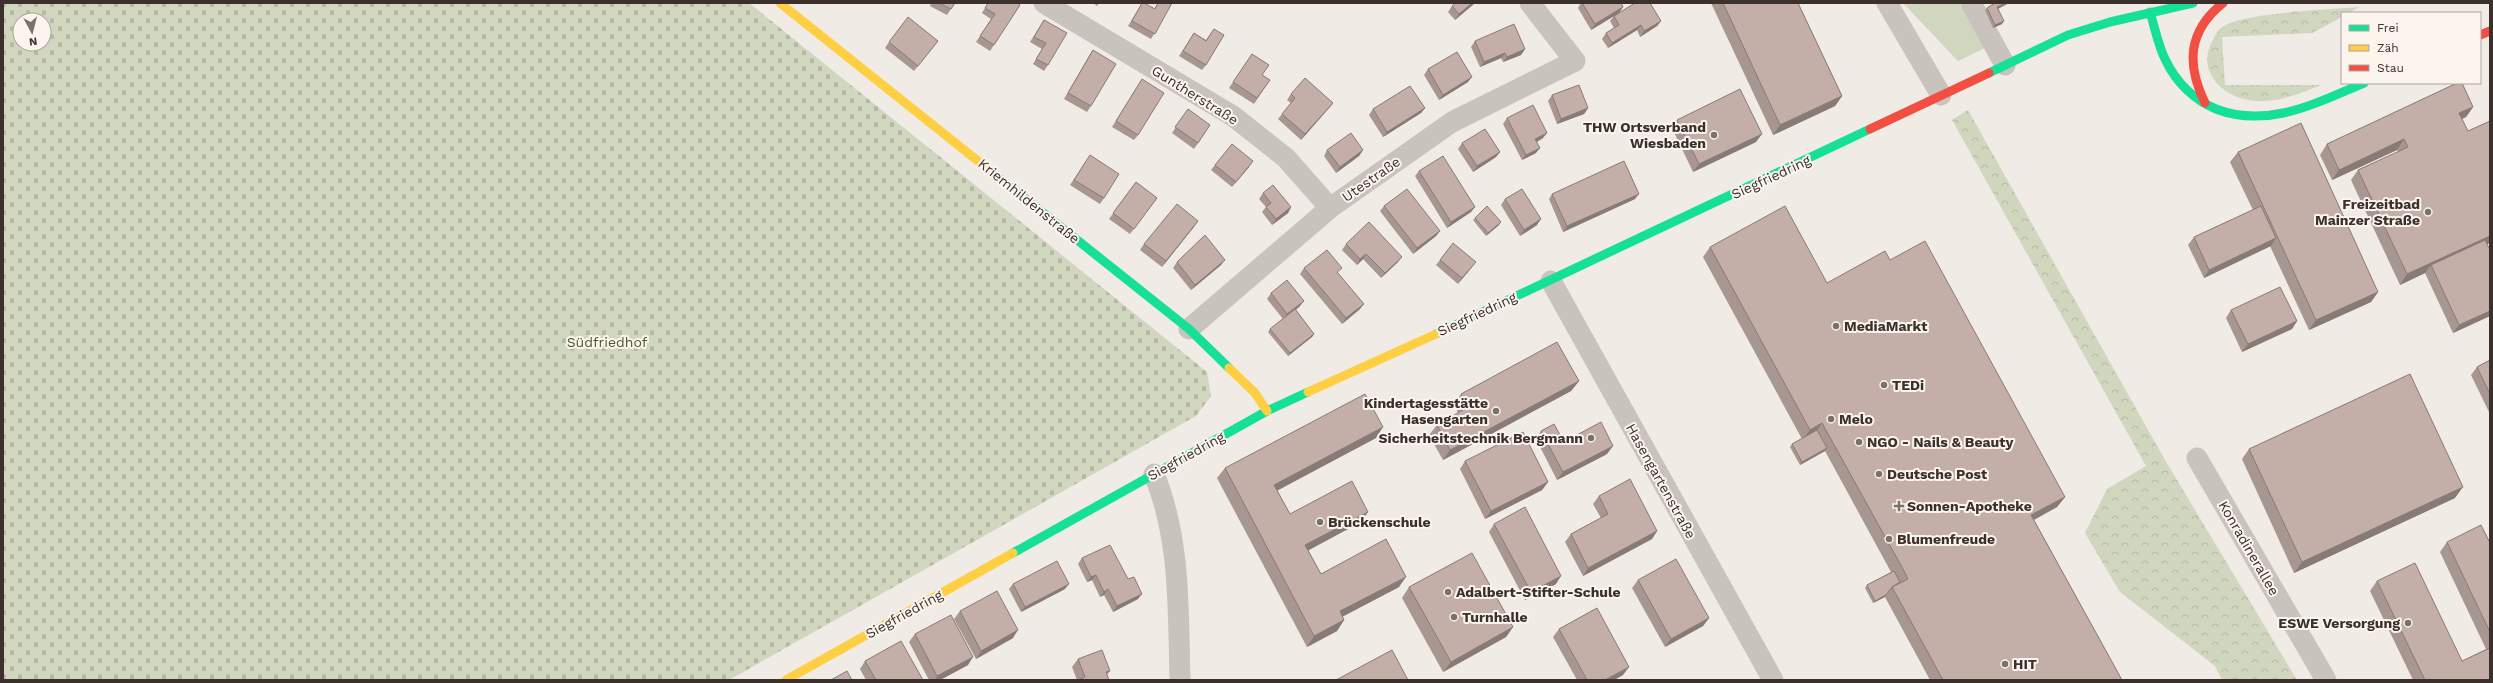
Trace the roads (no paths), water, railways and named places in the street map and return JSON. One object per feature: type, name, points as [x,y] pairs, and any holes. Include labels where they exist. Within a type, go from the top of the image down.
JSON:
[{"type":"main road","name":"Kriemhildenstraße","points":[[780,3],[1189,329],[1255,393],[1267,411]]},
{"type":"main road","name":"Siegfriedring","points":[[786,680],[1267,411],[1551,280],[2068,35],[2150,12],[2193,3]]},
{"type":"main road","points":[[2206,104],[2198,90],[2193,75],[2192,59],[2194,44],[2200,28],[2208,16],[2223,3]]},
{"type":"main road","points":[[2068,35],[2110,11]]},
{"type":"main road","points":[[2150,12],[2169,68],[2191,95],[2206,104],[2236,116],[2270,118],[2286,115],[2362,84]]},
{"type":"street","name":"Guntherstraße","points":[[1044,3],[1233,116],[1286,158],[1330,208]]},
{"type":"street","name":"Utestraße","points":[[1189,329],[1330,208],[1452,122],[1575,62],[1530,3]]},
{"type":"street","points":[[1887,3],[1941,96]]},
{"type":"street","points":[[1971,3],[2005,65]]},
{"type":"street","name":"Hasengartenstraße","points":[[1551,280],[1773,680]]},
{"type":"street","name":"Konradinerallee","points":[[2197,458],[2326,680]]},
{"type":"street","points":[[1154,474],[1165,502],[1176,564],[1180,680]]},
{"type":"place","name":"THW Ortsverband Wiesbaden","points":[[1714,135]]},
{"type":"place","name":"Freizeitbad Mainzer Straße","points":[[2428,212]]},
{"type":"place","name":"MediaMarkt","points":[[1836,326]]},
{"type":"place","name":"TEDi","points":[[1884,385]]},
{"type":"place","name":"Kindertagesstätte Hasengarten","points":[[1496,411]]},
{"type":"place","name":"Melo","points":[[1831,419]]},
{"type":"place","name":"Sicherheitstechnik Bergmann","points":[[1591,438]]},
{"type":"place","name":"NGO - Nails & Beauty","points":[[1859,442]]},
{"type":"place","name":"Deutsche Post","points":[[1879,474]]},
{"type":"place","name":"Sonnen-Apotheke","points":[[1899,506]]},
{"type":"place","name":"Brückenschule","points":[[1320,522]]},
{"type":"place","name":"Blumenfreude","points":[[1889,539]]},
{"type":"place","name":"Adalbert-Stifter-Schule","points":[[1448,592]]},
{"type":"place","name":"Turnhalle","points":[[1454,617]]},
{"type":"place","name":"ESWE Versorgung","points":[[2408,623]]},
{"type":"place","name":"HIT","points":[[2005,664]]},
{"type":"park label","name":"Südfriedhof","points":[[607,342]]}]
